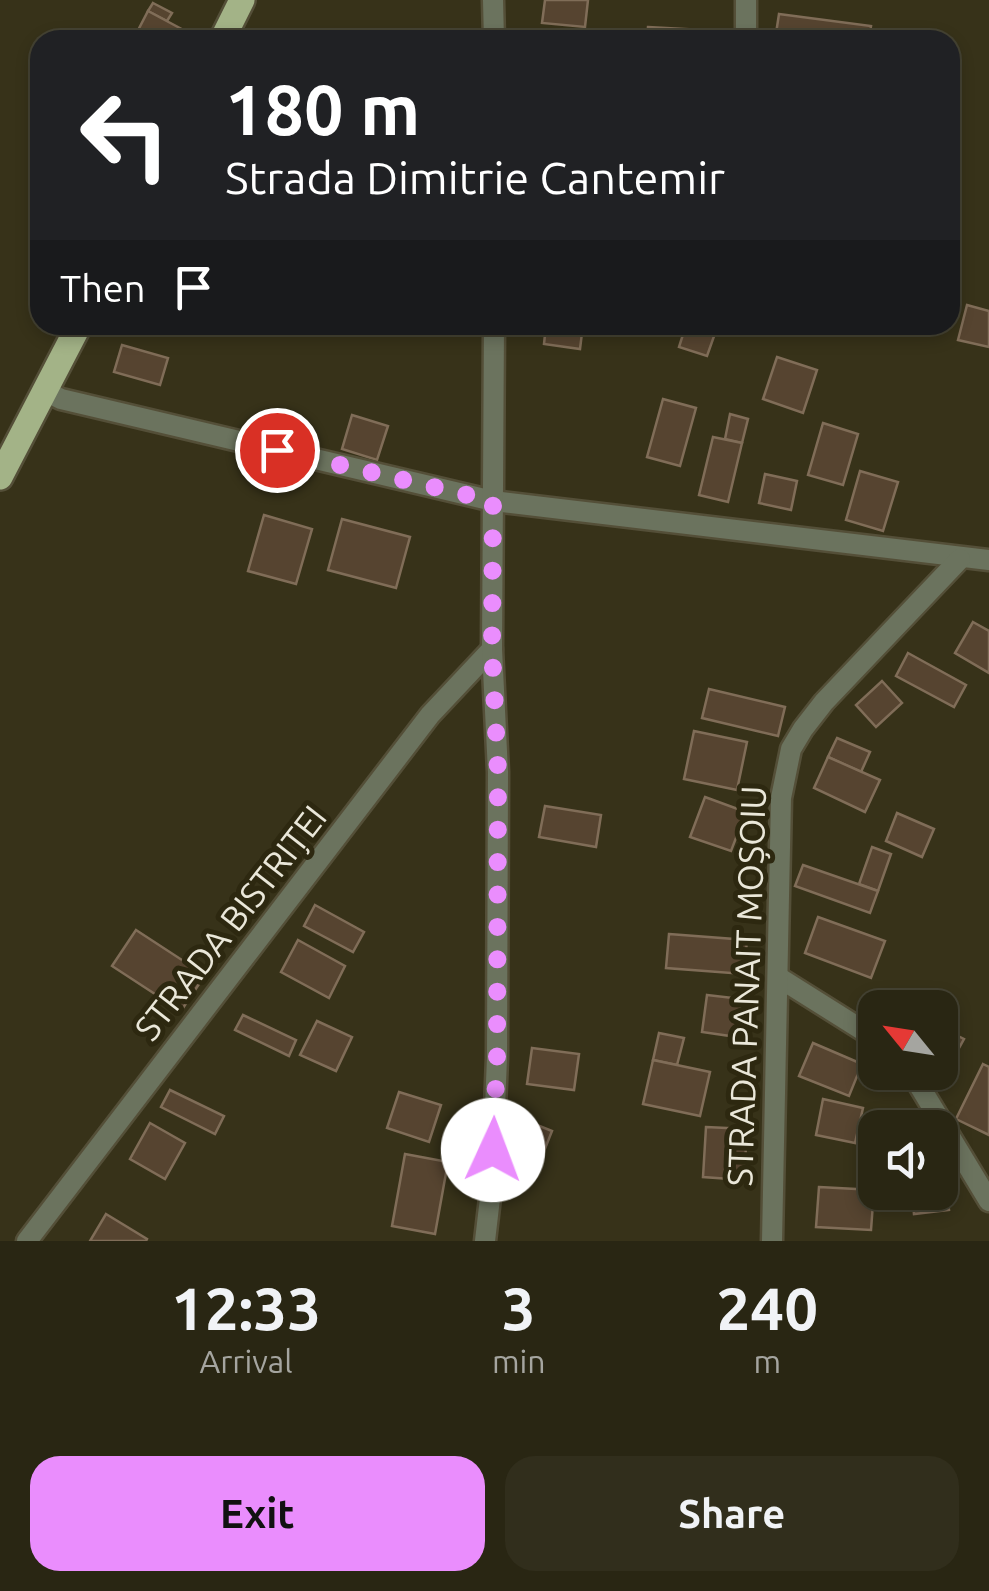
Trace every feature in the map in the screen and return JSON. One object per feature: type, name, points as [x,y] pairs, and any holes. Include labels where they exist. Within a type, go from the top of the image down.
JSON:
[{"type":"main road","points":[[227,30],[242,0]]},
{"type":"main road","points":[[1,473],[73,335]]},
{"type":"street","points":[[493,0],[494,30]]},
{"type":"street","points":[[746,0],[746,30]]},
{"type":"street","points":[[485,1241],[492,1181],[497,1058],[498,772],[492,648],[494,335]]},
{"type":"street","points":[[45,392],[61,399],[493,501],[989,560]]},
{"type":"street","name":"STRADA PANAIT MOȘOIU","points":[[772,1241],[781,798],[791,748],[824,702],[960,559]]},
{"type":"street","name":"STRADA BISTRIȚEI","points":[[27,1241],[430,715],[492,648]]},
{"type":"street","points":[[778,976],[858,1027]]},
{"type":"street","points":[[922,1090],[989,1201]]},
{"type":"building","points":[[545,0],[588,0],[585,27],[542,23]]},
{"type":"building","points":[[153,3],[172,13],[167,21],[148,11]]},
{"type":"building","points":[[148,11],[183,30],[138,30]]},
{"type":"building","points":[[779,14],[871,26],[870,30],[777,30]]},
{"type":"building","points":[[648,27],[702,30],[648,30]]},
{"type":"building","points":[[967,305],[989,311],[989,347],[958,340]]},
{"type":"building","points":[[545,335],[582,335],[580,349],[544,344]]},
{"type":"building","points":[[683,335],[714,335],[707,356],[679,347]]},
{"type":"building","points":[[122,345],[168,358],[160,385],[114,372]]},
{"type":"building","points":[[777,357],[817,370],[803,413],[763,399]]},
{"type":"building","points":[[663,399],[696,408],[680,466],[647,457]]},
{"type":"building","points":[[730,414],[748,419],[742,443],[725,439]]},
{"type":"building","points":[[352,415],[388,426],[377,460],[342,449]]},
{"type":"building","points":[[823,423],[858,434],[843,485],[808,475]]},
{"type":"building","points":[[713,437],[742,443],[728,502],[699,495]]},
{"type":"building","points":[[860,471],[898,482],[883,531],[846,520]]},
{"type":"building","points":[[765,474],[797,481],[791,510],[759,503]]},
{"type":"building","points":[[264,515],[312,529],[296,584],[248,571]]},
{"type":"building","points":[[342,519],[410,537],[396,588],[328,570]]},
{"type":"building","points":[[973,622],[989,631],[989,673],[955,653]]},
{"type":"building","points":[[908,653],[966,685],[954,707],[896,676]]},
{"type":"building","points":[[882,681],[902,703],[876,727],[856,705]]},
{"type":"building","points":[[709,689],[785,707],[778,736],[702,718]]},
{"type":"building","points":[[694,731],[747,742],[737,790],[684,779]]},
{"type":"building","points":[[837,738],[870,752],[861,772],[828,757]]},
{"type":"building","points":[[828,757],[880,780],[865,812],[814,788]]},
{"type":"building","points":[[705,797],[746,812],[731,851],[690,837]]},
{"type":"building","points":[[545,806],[601,815],[596,847],[539,837]]},
{"type":"building","points":[[897,813],[934,829],[922,857],[886,841]]},
{"type":"building","points":[[872,847],[891,854],[878,891],[859,884]]},
{"type":"building","points":[[803,865],[878,891],[870,913],[795,886]]},
{"type":"building","points":[[315,905],[364,932],[353,952],[304,926]]},
{"type":"building","points":[[818,917],[885,941],[871,978],[805,953]]},
{"type":"building","points":[[136,930],[205,975],[181,1011],[112,966]]},
{"type":"building","points":[[669,934],[747,940],[744,974],[666,968]]},
{"type":"building","points":[[298,940],[345,966],[329,998],[281,972]]},
{"type":"building","points":[[707,995],[742,999],[737,1037],[702,1032]]},
{"type":"building","points":[[243,1015],[296,1040],[289,1056],[235,1030]]},
{"type":"building","points":[[317,1021],[352,1037],[336,1071],[300,1055]]},
{"type":"building","points":[[659,1033],[684,1038],[677,1065],[653,1060]]},
{"type":"building","points":[[813,1043],[858,1062],[849,1096],[799,1076]]},
{"type":"building","points":[[532,1048],[579,1054],[574,1090],[527,1084]]},
{"type":"building","points":[[653,1060],[710,1072],[700,1116],[643,1104]]},
{"type":"building","points":[[983,1064],[989,1067],[989,1135],[958,1120]]},
{"type":"building","points":[[170,1090],[224,1116],[215,1134],[161,1107]]},
{"type":"building","points":[[399,1092],[441,1105],[429,1142],[387,1128]]},
{"type":"building","points":[[823,1099],[863,1108],[858,1110],[855,1143],[816,1135]]},
{"type":"building","points":[[527,1121],[552,1131],[537,1169],[512,1160]]},
{"type":"building","points":[[150,1123],[185,1143],[165,1179],[130,1159]]},
{"type":"building","points":[[706,1127],[747,1129],[744,1180],[703,1177]]},
{"type":"building","points":[[405,1154],[448,1162],[435,1234],[392,1226]]},
{"type":"building","points":[[819,1187],[858,1189],[858,1210],[872,1210],[871,1230],[816,1227]]},
{"type":"building","points":[[914,1210],[949,1210],[914,1214]]},
{"type":"building","points":[[106,1214],[147,1239],[146,1241],[90,1241]]},
{"type":"route","points":[[277,450],[493,501],[492,648],[498,772],[493,1150]]}]
